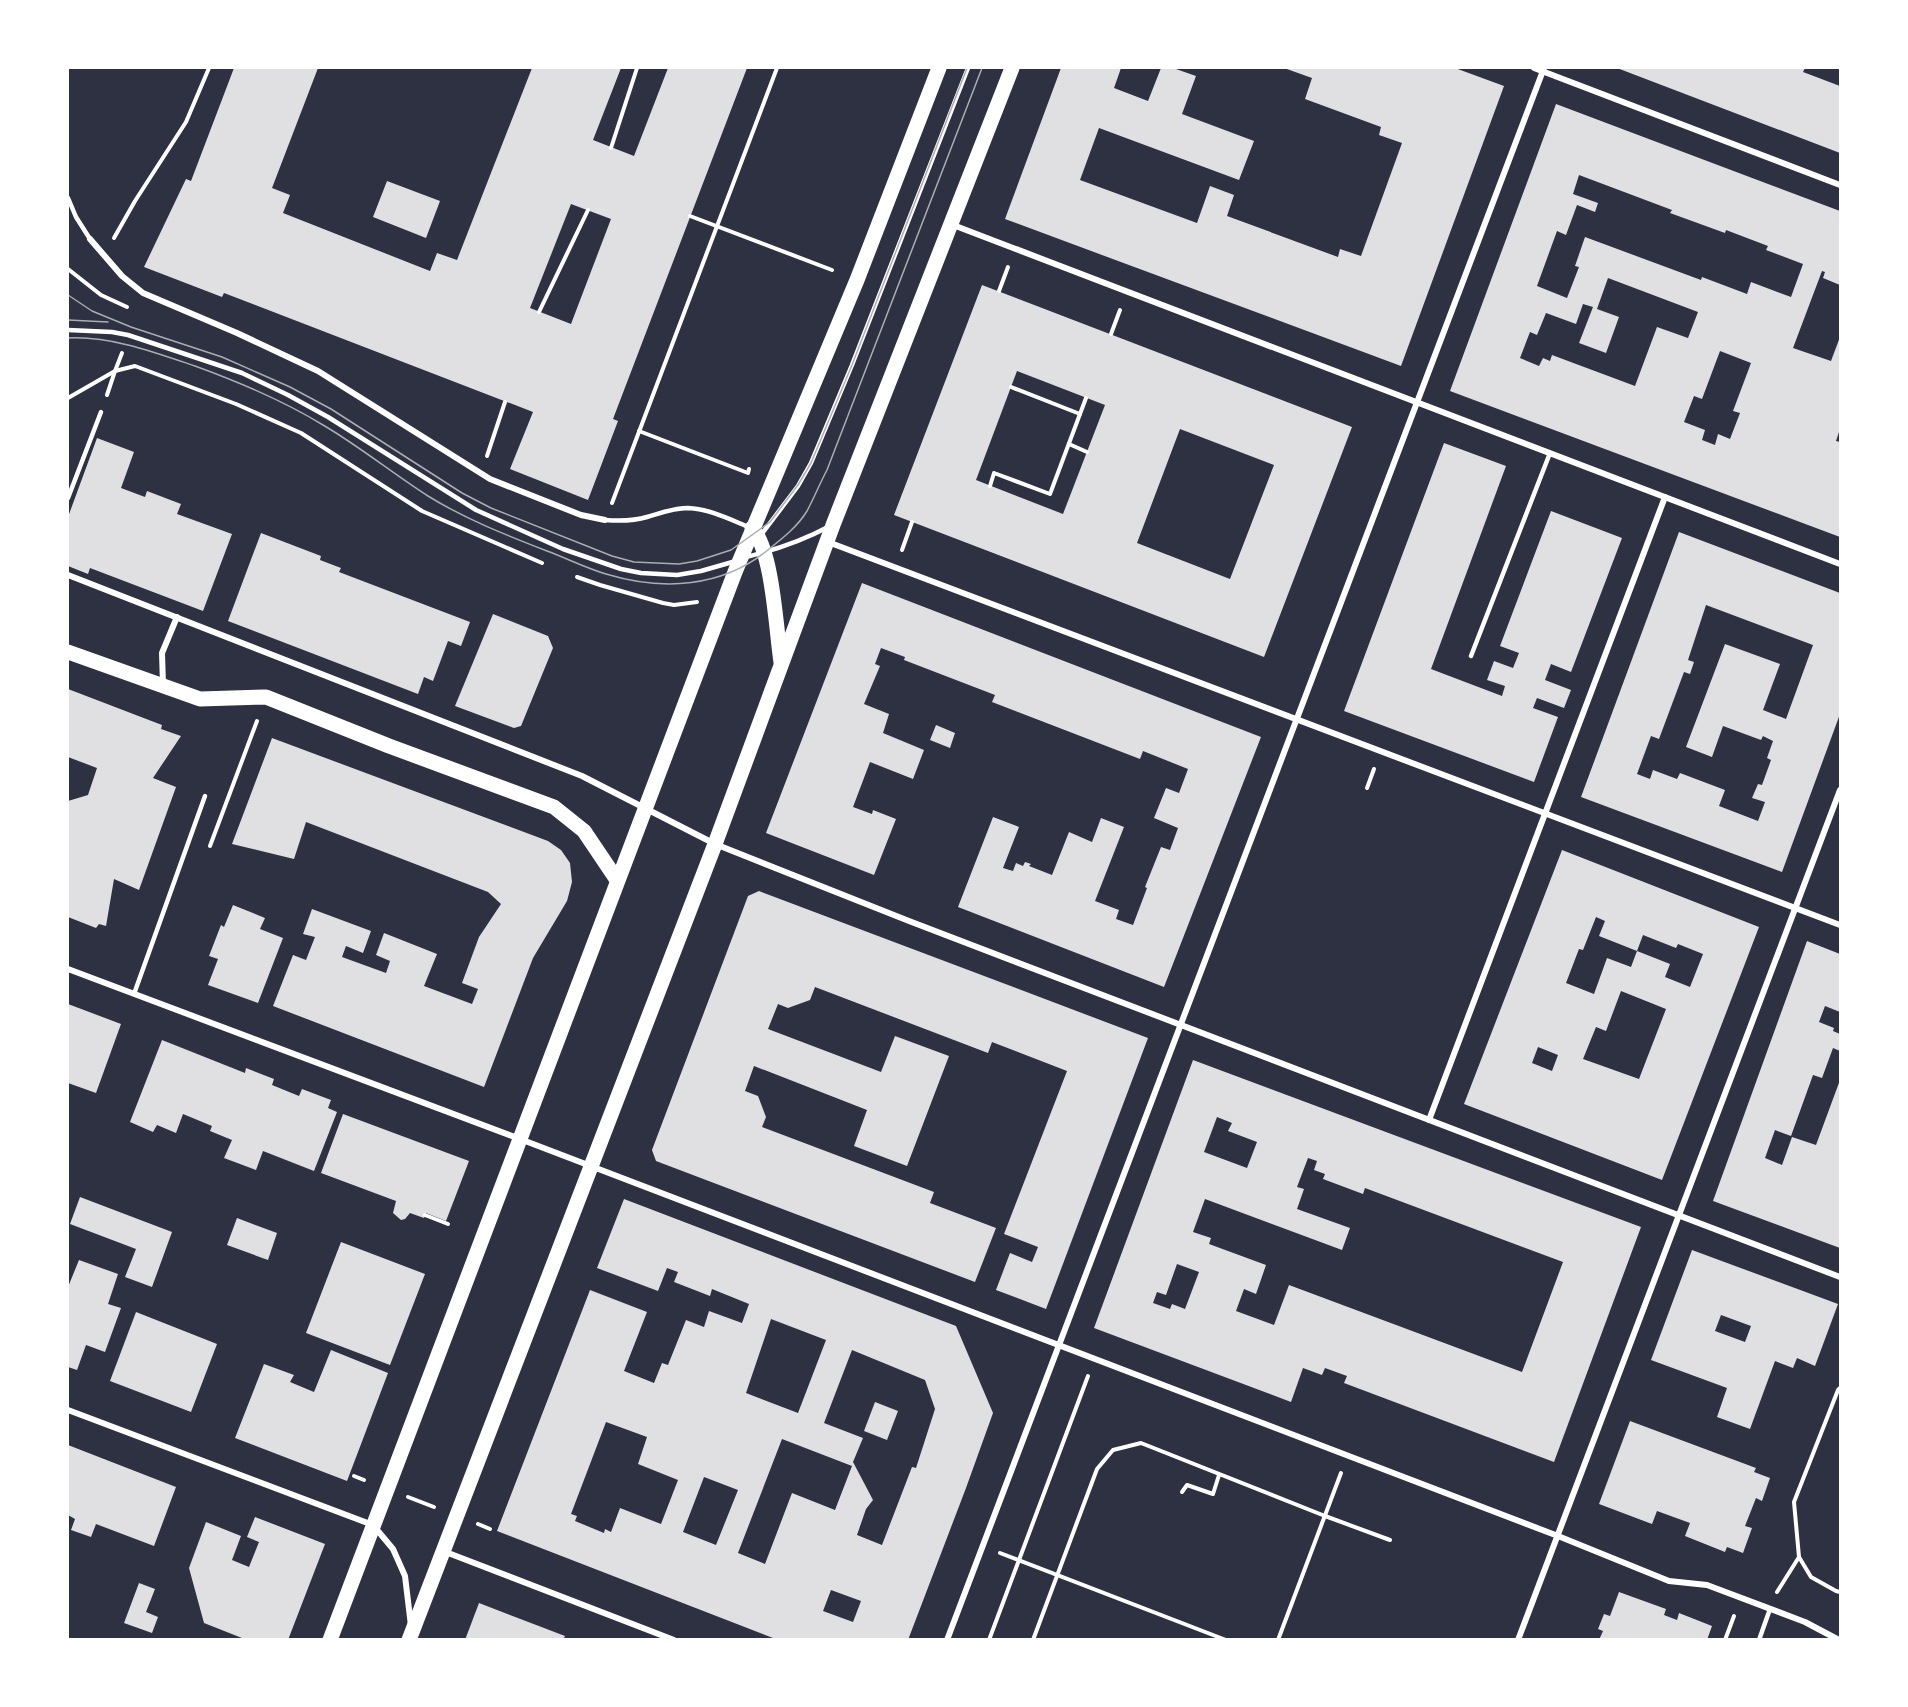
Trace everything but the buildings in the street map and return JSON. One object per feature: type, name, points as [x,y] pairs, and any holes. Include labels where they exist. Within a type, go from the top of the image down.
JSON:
[{"type":"main road","points":[[330,1640],[617,880],[857,280],[939,68]]},
{"type":"main road","points":[[410,1637],[715,844],[833,525],[1012,68]]},
{"type":"main road","points":[[755,533],[764,554],[771,586],[781,665]]},
{"type":"main road","points":[[68,652],[200,699],[266,698],[554,807],[584,831],[617,880]]},
{"type":"street","points":[[1534,68],[1543,69],[1840,185]]},
{"type":"street","points":[[947,1640],[1543,69]]},
{"type":"street","points":[[952,224],[1840,564]]},
{"type":"street","points":[[90,239],[122,276],[143,293],[318,371],[481,473],[513,489],[571,511],[605,520]]},
{"type":"street","points":[[1429,1120],[1665,497]]},
{"type":"street","points":[[828,542],[1840,925]]},
{"type":"street","points":[[68,575],[582,776],[715,844],[1840,1277]]},
{"type":"street","points":[[163,687],[162,653],[177,617]]},
{"type":"street","points":[[1518,1640],[1840,790]]},
{"type":"street","points":[[68,969],[520,1139],[1558,1536],[1669,1581],[1707,1585],[1770,1608],[1839,1640]]},
{"type":"street","points":[[68,1410],[373,1525],[393,1549],[405,1576],[410,1637]]},
{"type":"street","points":[[443,1551],[674,1640]]},
{"type":"lane","points":[[605,520],[624,521],[646,518],[670,510],[690,508],[710,512],[755,533],[798,486],[811,463],[852,365],[968,68]]},
{"type":"lane","points":[[68,198],[76,217],[90,239]]},
{"type":"lane","points":[[68,330],[128,335],[242,373],[328,417],[476,510],[563,549],[621,569],[641,573],[677,575],[723,566],[764,554],[812,536],[833,525]]},
{"type":"lane","points":[[68,498],[100,412]]},
{"type":"lane","points":[[1472,656],[1550,453]]},
{"type":"lane","points":[[134,994],[205,796]]},
{"type":"lane","points":[[1759,1640],[1770,1608]]},
{"type":"path","points":[[105,258],[135,201],[186,122],[209,68]]},
{"type":"path","points":[[611,148],[637,68]]},
{"type":"path","points":[[605,520],[777,68]]},
{"type":"path","points":[[539,312],[588,210]]},
{"type":"path","points":[[690,216],[832,270],[828,281]]},
{"type":"path","points":[[999,291],[1014,248]]},
{"type":"path","points":[[68,269],[101,296],[129,307]]},
{"type":"path","points":[[1111,334],[1127,291]]},
{"type":"path","points":[[100,412],[115,371],[135,366],[236,404],[301,433],[422,511],[548,566]]},
{"type":"path","points":[[148,371],[156,369]]},
{"type":"path","points":[[1011,387],[1080,414]]},
{"type":"path","points":[[990,486],[994,473],[1050,494],[1086,398]]},
{"type":"path","points":[[481,473],[505,402]]},
{"type":"path","points":[[639,431],[748,473],[752,462]]},
{"type":"path","points":[[1069,444],[1087,452]]},
{"type":"path","points":[[895,567],[912,522]]},
{"type":"path","points":[[569,573],[600,585],[674,605]]},
{"type":"path","points":[[221,816],[266,698]]},
{"type":"path","points":[[425,1215],[448,1224]]},
{"type":"path","points":[[989,1640],[1095,1359]]},
{"type":"path","points":[[1840,1388],[1794,1502],[1799,1557],[1811,1577],[1840,1592]]},
{"type":"path","points":[[1033,1640],[1097,1468],[1113,1450],[1141,1443],[1390,1540]]},
{"type":"path","points":[[1278,1640],[1347,1456]]},
{"type":"path","points":[[1182,1492],[1187,1485],[1214,1494],[1220,1475]]},
{"type":"path","points":[[354,1476],[489,1529]]},
{"type":"path","points":[[1775,1595],[1799,1557]]},
{"type":"path","points":[[1019,1560],[1226,1640]]},
{"type":"path","points":[[1725,1640],[1740,1598]]},
{"type":"tram line","points":[[68,295],[92,311],[131,327],[222,357],[290,387],[331,409],[462,493],[491,508],[612,556],[634,562],[679,564],[697,561],[731,550],[770,522],[798,485],[811,463],[852,365],[967,68]]},
{"type":"tram line","points":[[68,338],[116,342],[148,350],[260,392],[292,407],[336,433],[428,496],[456,512],[501,533],[591,569],[649,583],[670,584],[712,579],[751,562],[790,532],[807,511],[827,470],[982,68]]},
{"type":"tram line","points":[[68,320],[108,322]]}]
